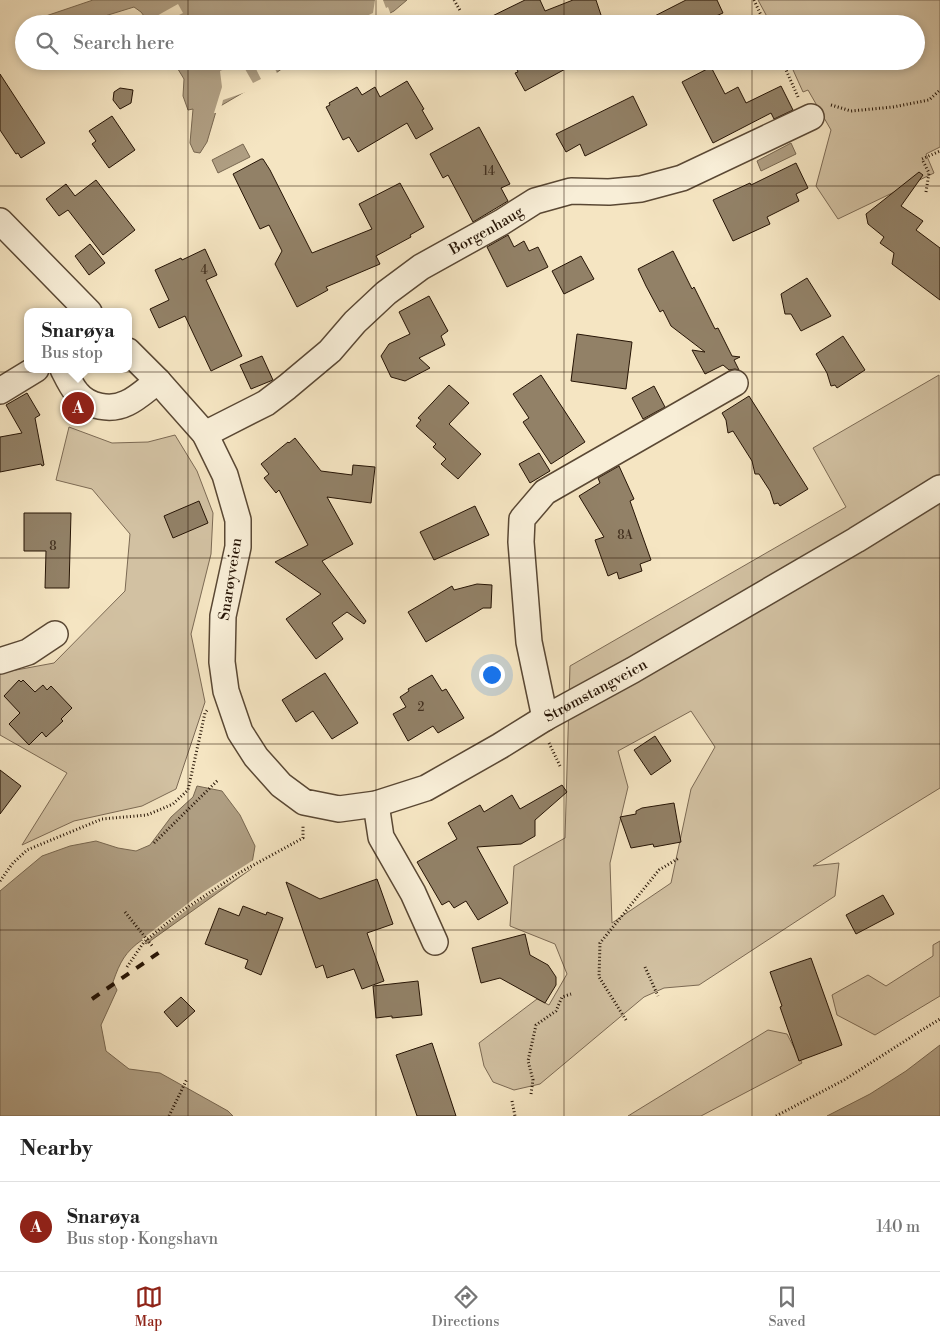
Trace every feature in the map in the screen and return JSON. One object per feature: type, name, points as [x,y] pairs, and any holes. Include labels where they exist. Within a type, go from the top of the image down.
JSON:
[{"type":"street","name":"Borgenhaug","points":[[205,434],[266,403],[287,387],[330,350],[355,322],[386,293],[421,266],[502,222],[535,201],[571,191],[609,192],[640,189],[682,178],[809,117]]},
{"type":"street","points":[[0,221],[85,308]]},
{"type":"street","name":"Snarøyveien","points":[[132,355],[205,434],[225,475],[238,520],[238,548],[223,616],[222,662],[226,691],[240,732],[256,757],[281,785],[304,802],[338,809],[376,804]]},
{"type":"street","points":[[0,391],[29,373]]},
{"type":"street","points":[[65,373],[78,395],[94,405],[102,407],[117,407],[132,400],[158,381]]},
{"type":"street","points":[[545,718],[529,642],[521,542],[522,519],[546,492],[735,383]]},
{"type":"street","name":"Strømstangveien","points":[[376,804],[426,788],[856,540],[940,488]]},
{"type":"street","points":[[0,661],[28,652],[55,634]]},
{"type":"street","points":[[376,804],[381,837],[412,893],[435,942]]},
{"type":"path","points":[[454,0],[461,12]]},
{"type":"path","points":[[754,0],[761,15]]},
{"type":"path","points":[[786,70],[809,117],[832,104],[851,111],[893,107],[929,100],[940,90]]},
{"type":"path","points":[[926,192],[929,173],[922,160],[940,151]]},
{"type":"path","points":[[0,881],[13,863],[27,850],[102,819],[147,815],[173,804],[188,790],[205,713],[226,691]]},
{"type":"path","points":[[154,843],[218,780]]},
{"type":"path","points":[[126,967],[144,942],[182,911],[239,873],[303,838],[304,802]]},
{"type":"path","points":[[626,1020],[598,977],[600,943],[659,870],[679,858]]},
{"type":"path","points":[[124,912],[153,946]]},
{"type":"path","points":[[645,967],[658,996]]},
{"type":"path","points":[[531,1094],[533,1080],[528,1062],[536,1025],[556,1011],[562,997],[572,994]]},
{"type":"path","points":[[776,1116],[844,1080],[940,1019]]},
{"type":"path","points":[[169,1116],[187,1079]]},
{"type":"path","points":[[512,1101],[515,1116]]},
{"type":"shaded area","points":[[93,0],[407,0],[386,15],[143,15],[134,7],[108,15],[49,15]]},
{"type":"shaded area","points":[[758,0],[940,0],[940,147],[926,154],[934,173],[838,219],[816,186],[831,130],[808,90],[803,92],[793,70],[925,70],[925,15],[766,15]]},
{"type":"shaded area","points":[[178,70],[280,70],[217,108],[207,142],[200,153],[194,152],[190,143],[193,109],[188,110],[183,96],[184,79]]},
{"type":"shaded area","points":[[791,143],[796,154],[761,171],[757,161]]},
{"type":"shaded area","points":[[243,144],[250,157],[218,173],[212,160]]},
{"type":"shaded area","points":[[939,375],[940,788],[813,866],[839,863],[835,896],[699,985],[664,988],[644,997],[540,1084],[514,1090],[493,1082],[484,1066],[479,1043],[537,999],[549,1005],[567,974],[555,944],[510,926],[514,866],[565,838],[570,666],[846,507],[813,448]],"holes":[[[691,711],[715,747],[691,789],[671,883],[612,923],[610,863],[628,787],[618,751]]]},
{"type":"shaded area","points":[[69,427],[112,443],[148,442],[175,435],[197,471],[213,513],[211,554],[191,634],[205,702],[176,789],[142,806],[74,821],[22,845],[67,773],[0,735],[0,673],[54,663],[125,591],[130,534],[92,489],[56,480]]},
{"type":"shaded area","points":[[197,786],[222,791],[240,815],[255,846],[251,869],[146,944],[142,940],[131,949],[121,963],[113,982],[117,990],[101,1025],[106,1051],[129,1069],[160,1073],[228,1111],[233,1116],[0,1116],[0,891],[42,856],[70,846],[96,841],[136,851],[150,845],[171,817],[193,797]]},
{"type":"shaded area","points":[[940,941],[940,996],[875,1035],[837,1015],[832,995],[868,975],[886,986],[933,956],[933,945]]},
{"type":"shaded area","points":[[768,1030],[787,1034],[802,1063],[701,1116],[628,1116]]},
{"type":"shaded area","points":[[940,1045],[940,1116],[827,1116],[870,1094],[906,1071]]},
{"type":"pier","points":[[375,0],[383,0],[391,15],[369,15],[373,13]]},
{"type":"pier","points":[[178,4],[183,13],[179,15],[158,15]]},
{"type":"pier","points":[[246,70],[253,83],[261,79],[256,70],[276,70],[278,75],[255,89],[223,100],[219,113],[214,113],[222,87],[220,71]]},
{"type":"pier","points":[[255,859],[254,867],[192,906],[144,943],[142,939],[200,894]]},
{"type":"building","points":[[525,0],[540,0],[545,11],[573,0],[596,0],[601,15],[494,15]]},
{"type":"building","points":[[686,0],[717,0],[723,13],[718,15],[657,15]]},
{"type":"building","points":[[517,70],[564,70],[525,91],[515,73],[518,72]]},
{"type":"building","points":[[705,70],[713,70],[725,94],[738,87],[746,103],[781,86],[793,110],[774,119],[771,113],[713,143],[682,82]]},
{"type":"building","points":[[0,74],[45,143],[21,158],[18,153],[16,154],[0,130]]},
{"type":"building","points":[[407,81],[424,109],[422,110],[433,129],[416,139],[407,123],[358,152],[349,137],[343,140],[326,107],[330,105],[329,103],[357,87],[362,95],[375,87],[380,97]]},
{"type":"building","points":[[120,88],[133,90],[131,103],[120,109],[113,100],[114,92]]},
{"type":"building","points":[[633,96],[647,125],[585,156],[580,144],[566,152],[556,134]]},
{"type":"building","points":[[112,116],[135,150],[109,168],[92,144],[96,141],[89,131]]},
{"type":"building","points":[[479,127],[510,184],[501,188],[508,201],[473,222],[448,175],[443,178],[430,154]]},
{"type":"building","points":[[263,159],[270,170],[312,253],[372,229],[359,204],[400,183],[424,227],[410,235],[411,237],[376,256],[380,264],[326,287],[328,290],[297,307],[275,264],[282,251],[269,225],[260,229],[233,174]]},
{"type":"building","points":[[796,163],[808,188],[796,194],[799,201],[767,217],[770,224],[733,241],[713,200],[750,183],[751,185]]},
{"type":"building","points":[[919,172],[923,175],[901,206],[923,221],[916,230],[940,248],[940,300],[892,264],[894,253],[880,243],[884,237],[868,224],[866,214]]},
{"type":"building","points":[[96,180],[135,230],[103,255],[68,210],[59,216],[46,199],[66,184],[75,196]]},
{"type":"building","points":[[508,235],[514,247],[524,241],[529,251],[538,247],[548,267],[507,287],[487,247]]},
{"type":"building","points":[[90,244],[105,263],[89,275],[75,256]]},
{"type":"building","points":[[205,249],[217,275],[206,280],[242,356],[211,371],[185,316],[159,328],[150,309],[169,300],[155,270]]},
{"type":"building","points":[[673,251],[692,289],[694,287],[715,329],[718,328],[732,356],[740,357],[734,360],[739,370],[729,370],[723,365],[705,374],[692,350],[705,352],[671,326],[663,310],[660,312],[638,269]]},
{"type":"building","points":[[581,256],[594,279],[564,294],[552,271]]},
{"type":"building","points":[[807,278],[831,316],[801,331],[791,314],[785,314],[781,294]]},
{"type":"building","points":[[429,296],[448,331],[441,336],[445,345],[419,358],[430,368],[405,381],[391,377],[381,356],[389,344],[410,334],[399,312]]},
{"type":"building","points":[[577,334],[632,342],[626,389],[571,381]]},
{"type":"building","points":[[843,336],[865,370],[837,388],[835,385],[831,386],[827,373],[816,354]]},
{"type":"building","points":[[262,356],[273,380],[251,389],[240,365]]},
{"type":"building","points":[[541,375],[585,442],[551,464],[523,422],[529,418],[513,394]]},
{"type":"building","points":[[449,385],[469,403],[449,424],[481,454],[458,479],[441,464],[446,459],[433,447],[436,444],[416,426],[421,420],[418,418]]},
{"type":"building","points":[[654,386],[665,407],[643,419],[632,398]]},
{"type":"building","points":[[27,393],[40,415],[35,418],[44,465],[0,472],[0,437],[22,433],[6,405]]},
{"type":"building","points":[[749,396],[808,489],[780,506],[778,503],[774,504],[770,491],[759,474],[755,474],[752,461],[733,431],[728,433],[726,420],[722,413]]},
{"type":"building","points":[[295,438],[321,471],[352,475],[353,465],[375,467],[371,503],[327,497],[353,544],[322,561],[366,621],[364,624],[347,612],[332,623],[343,639],[316,659],[286,619],[321,594],[275,562],[308,545],[279,490],[276,493],[264,478],[269,474],[261,464]]},
{"type":"building","points":[[539,453],[550,471],[530,483],[519,464]]},
{"type":"building","points":[[619,466],[634,499],[630,501],[651,560],[640,564],[642,571],[619,579],[617,572],[608,576],[595,540],[604,537],[579,496],[600,483],[598,478]]},
{"type":"building","points":[[199,501],[208,523],[173,538],[164,516]]},
{"type":"building","points":[[475,506],[489,535],[434,560],[420,532]]},
{"type":"building","points":[[24,513],[71,513],[69,588],[45,588],[46,551],[24,551]]},
{"type":"building","points":[[477,584],[492,585],[491,608],[483,608],[426,642],[408,612],[452,586],[454,590]]},
{"type":"building","points":[[325,673],[358,723],[332,739],[313,711],[296,722],[282,700]]},
{"type":"building","points":[[432,675],[442,691],[446,689],[464,718],[438,733],[433,726],[408,741],[393,714],[406,707],[400,697],[409,691],[408,689]]},
{"type":"building","points":[[19,680],[21,682],[23,680],[35,692],[43,685],[47,690],[51,686],[72,708],[61,719],[63,721],[46,737],[42,732],[29,745],[9,724],[20,713],[4,696]]},
{"type":"building","points":[[655,736],[671,761],[651,775],[634,750]]},
{"type":"building","points":[[0,770],[21,786],[0,814]]},
{"type":"building","points":[[562,785],[567,792],[535,820],[535,836],[521,844],[477,847],[508,903],[478,920],[466,901],[454,908],[449,901],[442,905],[417,862],[457,839],[448,823],[480,805],[484,812],[512,795],[520,809]]},
{"type":"building","points":[[674,803],[681,842],[654,847],[653,844],[631,848],[620,817],[636,814],[636,811],[642,808]]},
{"type":"building","points":[[377,879],[393,924],[367,933],[384,981],[362,989],[354,969],[327,978],[323,965],[316,968],[286,882],[320,899]]},
{"type":"building","points":[[883,895],[894,914],[856,934],[846,915]]},
{"type":"building","points":[[243,906],[266,915],[267,912],[283,918],[261,975],[245,968],[248,960],[205,944],[219,908],[239,916]]},
{"type":"building","points":[[525,934],[530,955],[548,965],[556,977],[556,985],[545,1003],[500,978],[481,983],[472,948]]},
{"type":"building","points":[[811,958],[842,1045],[799,1061],[770,972]]},
{"type":"building","points":[[418,981],[422,1015],[376,1018],[373,986]]},
{"type":"building","points":[[181,997],[195,1011],[177,1027],[164,1012]]},
{"type":"building","points":[[432,1043],[456,1116],[417,1116],[396,1055]]},
{"type":"railway","points":[[92,999],[164,949]]},
{"type":"place","name":"Snarøya","points":[[78,408]]}]
